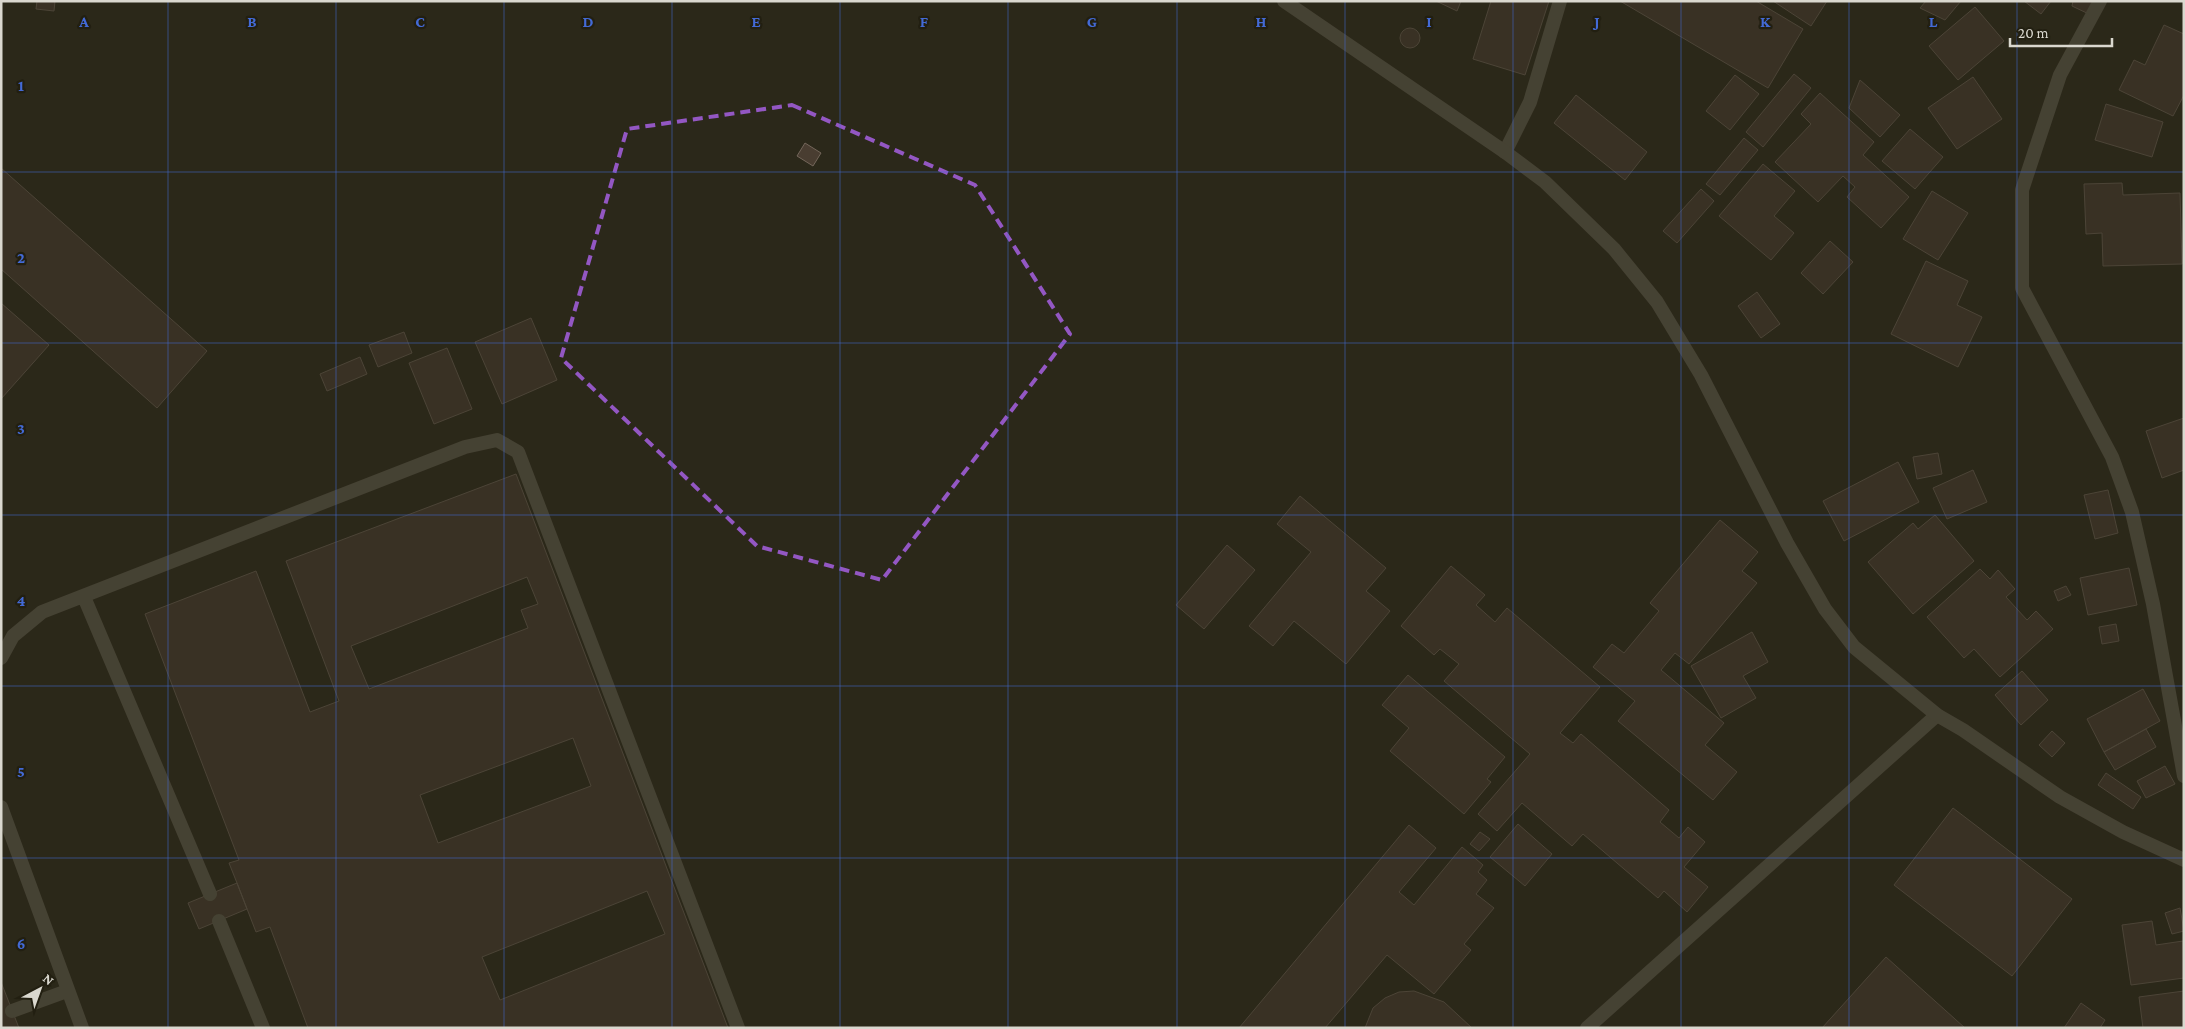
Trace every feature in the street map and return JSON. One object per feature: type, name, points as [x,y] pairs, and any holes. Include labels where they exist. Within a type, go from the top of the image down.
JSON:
[{"type":"street","points":[[1284,1],[1505,152],[1545,182],[1614,249],[1657,302],[1701,375],[1755,482],[1825,609],[1854,647],[1937,715],[1963,730],[2060,797],[2123,832],[2184,860]]},
{"type":"street","points":[[1505,152],[1530,102],[1560,1]]},
{"type":"street","points":[[2100,1],[2060,75],[2022,190],[2022,288],[2112,457],[2132,512],[2153,604],[2184,776]]},
{"type":"street","points":[[1,658],[13,636],[42,612],[465,446],[497,440],[518,452],[738,1028]]},
{"type":"street","points":[[84,596],[210,894]]},
{"type":"street","points":[[1587,1028],[1937,715]]},
{"type":"street","points":[[1,807],[82,1028]]},
{"type":"street","points":[[219,921],[263,1028]]},
{"type":"street","points":[[12,1011],[67,991]]},
{"type":"highlighted area","points":[[792,105],[975,185],[1070,334],[882,580],[757,546],[561,358],[627,129]]},
{"type":"building","points":[[37,1],[55,1],[54,11],[36,9]]},
{"type":"building","points":[[1436,1],[1461,1],[1457,11]]},
{"type":"building","points":[[1491,1],[1549,1],[1525,75],[1473,59]]},
{"type":"building","points":[[1620,1],[1756,1],[1803,29],[1768,88]]},
{"type":"building","points":[[1773,1],[1827,1],[1811,26]]},
{"type":"building","points":[[1926,1],[1961,1],[1945,20],[1920,8]]},
{"type":"building","points":[[2024,1],[2051,1],[2041,14]]},
{"type":"building","points":[[2073,1],[2100,1],[2093,16],[2072,6]]},
{"type":"building","points":[[1975,7],[2004,41],[1958,80],[1929,46]]},
{"type":"building","points":[[2164,25],[2184,34],[2184,95],[2173,116],[2119,90],[2134,60],[2145,65]]},
{"type":"building","points":[[1410,28],[1417,31],[1420,38],[1417,45],[1410,48],[1403,45],[1400,38],[1403,31]]},
{"type":"building","points":[[1794,74],[1811,88],[1763,147],[1746,132]]},
{"type":"building","points":[[1735,75],[1759,94],[1730,130],[1706,111]]},
{"type":"building","points":[[1973,77],[2002,119],[1957,149],[1928,108]]},
{"type":"building","points":[[1860,80],[1900,115],[1880,137],[1849,108]]},
{"type":"building","points":[[1820,93],[1874,142],[1863,155],[1909,197],[1881,228],[1847,197],[1855,187],[1843,176],[1818,202],[1775,162],[1811,124],[1801,114]]},
{"type":"building","points":[[1576,95],[1647,152],[1625,180],[1554,123]]},
{"type":"building","points":[[2106,104],[2163,122],[2152,157],[2095,140]]},
{"type":"building","points":[[1910,129],[1943,157],[1915,189],[1882,161]]},
{"type":"building","points":[[1744,138],[1758,150],[1720,195],[1706,184]]},
{"type":"building","points":[[805,143],[821,153],[813,166],[797,156]]},
{"type":"building","points":[[1763,164],[1795,191],[1774,216],[1794,233],[1771,260],[1719,216]]},
{"type":"building","points":[[1,168],[207,351],[157,408],[1,269]]},
{"type":"building","points":[[2122,183],[2123,195],[2180,193],[2182,264],[2103,266],[2102,233],[2086,234],[2084,184]]},
{"type":"building","points":[[1701,189],[1714,201],[1677,243],[1663,231]]},
{"type":"building","points":[[1932,191],[1968,213],[1938,260],[1903,239]]},
{"type":"building","points":[[1830,241],[1853,262],[1823,294],[1801,273]]},
{"type":"building","points":[[1926,261],[1968,281],[1957,305],[1982,317],[1958,367],[1891,334]]},
{"type":"building","points":[[1757,292],[1780,324],[1761,338],[1738,306]]},
{"type":"building","points":[[1,303],[49,345],[1,399]]},
{"type":"building","points":[[531,318],[557,380],[502,404],[475,342]]},
{"type":"building","points":[[404,332],[412,353],[378,367],[369,345]]},
{"type":"building","points":[[447,348],[472,409],[434,424],[409,363]]},
{"type":"building","points":[[360,357],[367,374],[327,391],[320,374]]},
{"type":"building","points":[[2184,418],[2184,470],[2162,478],[2146,431]]},
{"type":"building","points":[[1938,453],[1942,474],[1917,479],[1913,457]]},
{"type":"building","points":[[1898,462],[1919,502],[1844,541],[1823,501]]},
{"type":"building","points":[[1973,470],[1987,502],[1947,519],[1933,488]]},
{"type":"building","points":[[516,474],[728,1028],[308,1028],[270,927],[256,932],[229,863],[239,860],[145,614],[256,571],[310,712],[339,701],[286,561]],"holes":[[[527,577],[538,604],[521,610],[528,628],[369,689],[351,646]],[[573,738],[591,786],[438,843],[420,795]],[[647,891],[665,934],[500,1000],[482,957]]]},
{"type":"building","points":[[2108,490],[2118,533],[2095,539],[2084,495]]},
{"type":"building","points":[[1300,496],[1386,568],[1366,591],[1390,611],[1346,664],[1294,621],[1273,646],[1249,626],[1311,552],[1277,524]]},
{"type":"building","points":[[1935,515],[1974,561],[1913,614],[1868,562],[1913,523],[1918,529]]},
{"type":"building","points":[[1720,520],[1758,552],[1742,571],[1757,583],[1689,664],[1675,653],[1661,670],[1724,723],[1705,745],[1737,772],[1713,800],[1618,721],[1635,701],[1593,667],[1612,644],[1624,653],[1659,611],[1650,603]]},
{"type":"building","points":[[1227,545],[1255,570],[1204,629],[1176,605]]},
{"type":"building","points":[[1451,566],[1485,595],[1476,605],[1495,622],[1507,608],[1600,687],[1560,733],[1573,743],[1581,734],[1669,810],[1660,822],[1679,838],[1688,827],[1705,842],[1684,867],[1708,887],[1687,912],[1664,891],[1658,898],[1583,834],[1572,846],[1522,803],[1497,831],[1478,814],[1530,754],[1444,681],[1459,664],[1440,649],[1434,655],[1401,626]]},
{"type":"building","points":[[2129,568],[2137,605],[2088,615],[2080,578]]},
{"type":"building","points":[[1980,569],[1990,579],[1998,570],[2015,589],[2006,597],[2027,620],[2036,611],[2053,629],[2000,677],[1974,649],[1964,658],[1927,617]]},
{"type":"building","points":[[2066,586],[2071,595],[2058,601],[2054,591]]},
{"type":"building","points":[[2116,624],[2119,641],[2102,644],[2099,627]]},
{"type":"building","points":[[1752,632],[1768,662],[1743,676],[1756,698],[1721,718],[1691,666]]},
{"type":"building","points":[[2022,671],[2048,700],[2021,725],[1995,695]]},
{"type":"building","points":[[1408,675],[1505,757],[1487,779],[1491,782],[1464,814],[1390,751],[1409,728],[1382,705]]},
{"type":"building","points":[[2143,689],[2160,721],[2104,752],[2087,719]]},
{"type":"building","points":[[2146,729],[2156,747],[2115,770],[2104,752]]},
{"type":"building","points":[[2052,731],[2065,743],[2052,757],[2039,745]]},
{"type":"building","points":[[2165,766],[2175,784],[2146,798],[2137,781]]},
{"type":"building","points":[[2106,773],[2141,797],[2133,809],[2098,785]]},
{"type":"building","points":[[1953,808],[2072,899],[2012,976],[1894,885]]},
{"type":"building","points":[[1518,824],[1552,854],[1525,886],[1490,857]]},
{"type":"building","points":[[1409,825],[1436,848],[1399,892],[1414,905],[1462,847],[1483,865],[1478,872],[1487,880],[1476,894],[1494,908],[1464,944],[1471,950],[1434,994],[1387,955],[1325,1028],[1239,1028]]},
{"type":"building","points":[[1480,832],[1490,839],[1479,851],[1470,844]]},
{"type":"building","points":[[237,883],[247,909],[199,929],[188,903]]},
{"type":"building","points":[[2180,908],[2184,931],[2172,934],[2165,913]]},
{"type":"building","points":[[2152,921],[2156,945],[2183,941],[2184,978],[2131,985],[2122,925]]},
{"type":"building","points":[[1886,957],[1965,1028],[1822,1028]]},
{"type":"building","points":[[1,982],[19,1028],[1,1028]]},
{"type":"building","points":[[1414,991],[1444,1002],[1472,1028],[1365,1028],[1373,1008],[1385,998],[1399,992]]},
{"type":"building","points":[[2184,991],[2184,1028],[2143,1028],[2139,997]]},
{"type":"building","points":[[2081,1003],[2105,1020],[2100,1028],[2064,1028]]}]
